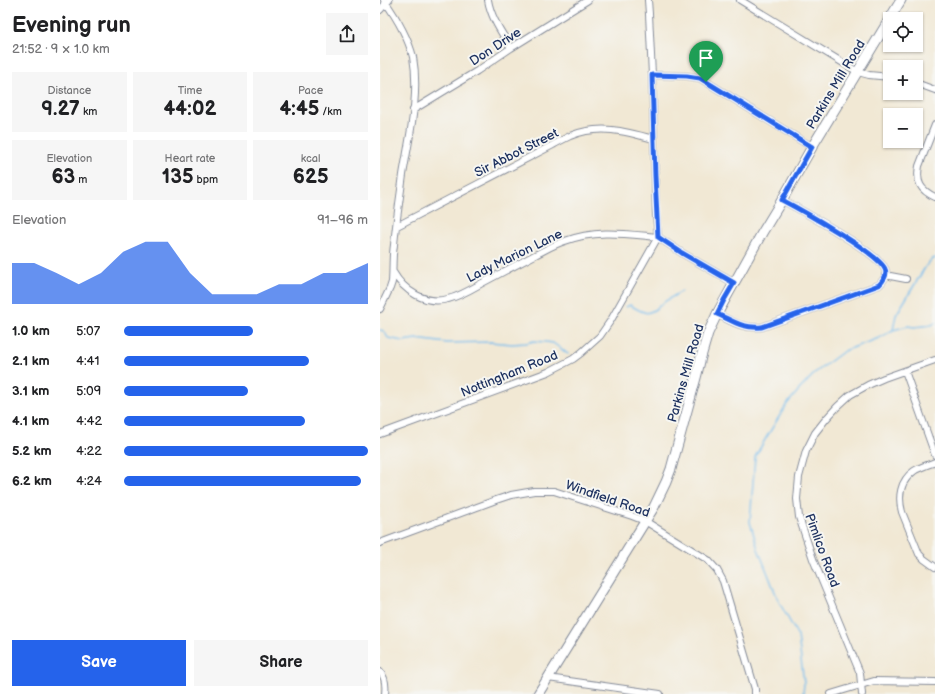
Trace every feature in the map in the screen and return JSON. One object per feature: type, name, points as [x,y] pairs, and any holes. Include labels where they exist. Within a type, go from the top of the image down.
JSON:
[{"type":"street","points":[[488,0],[494,20],[511,48]]},
{"type":"street","name":"Don Drive","points":[[414,110],[477,72],[511,48],[588,0]]},
{"type":"street","points":[[648,0],[658,237],[682,253],[734,283]]},
{"type":"street","points":[[740,0],[858,72],[883,76]]},
{"type":"street","name":"Parkins Mill Road","points":[[538,694],[645,521],[666,482],[684,426],[708,332],[724,300],[812,147],[901,0]]},
{"type":"street","points":[[380,10],[386,1],[404,33],[413,57],[415,76],[414,110],[394,245],[393,272],[390,288],[380,309]]},
{"type":"street","points":[[652,75],[700,78],[812,147]]},
{"type":"street","points":[[923,85],[935,90]]},
{"type":"street","points":[[935,125],[918,166],[918,173],[919,184],[922,189],[935,197]]},
{"type":"street","name":"Sir Abbot Street","points":[[397,226],[553,145],[578,134],[609,129],[624,131],[654,139]]},
{"type":"street","points":[[717,314],[744,326],[753,328],[762,327],[879,285],[883,281],[886,275],[885,269],[880,262],[862,248],[823,223],[782,200]]},
{"type":"street","name":"Lady Marion Lane","points":[[393,272],[403,286],[419,297],[433,300],[448,299],[463,293],[546,249],[571,239],[590,234],[610,233],[658,237]]},
{"type":"street","name":"Nottingham Road","points":[[380,434],[548,372],[573,359],[600,336],[611,320],[658,237]]},
{"type":"street","points":[[886,275],[906,279]]},
{"type":"street","name":"Pimlico Road","points":[[862,694],[860,673],[813,559],[799,517],[797,499],[799,478],[806,451],[815,433],[837,407],[850,395],[868,385],[935,360]]},
{"type":"street","points":[[905,371],[935,455]]},
{"type":"street","points":[[935,462],[915,471],[909,476],[904,482],[899,498],[902,512],[919,554],[935,567]]},
{"type":"street","name":"Windfield Road","points":[[380,543],[496,500],[511,495],[534,491],[554,491],[645,521],[708,560],[720,575],[728,597],[755,689],[755,694]]},
{"type":"street","points":[[380,672],[385,680],[385,694]]},
{"type":"street","points":[[548,678],[660,694]]},
{"type":"street","points":[[831,694],[874,681],[935,682]]},
{"type":"waterway","points":[[893,330],[896,315],[926,266],[935,258]]},
{"type":"waterway","points":[[626,307],[630,305],[648,313],[682,291]]},
{"type":"waterway","points":[[803,694],[804,683],[798,636],[779,602],[758,549],[750,522],[755,457],[787,404],[816,372],[844,351],[879,338],[893,330],[908,326],[914,327],[932,325],[935,322]]},
{"type":"waterway","points":[[380,330],[384,331],[388,338],[403,341],[416,339],[447,343],[491,342],[512,344],[534,341],[546,342],[553,343],[568,354]]},
{"type":"route","points":[[652,75],[687,76],[700,78],[706,82],[812,147],[782,200],[823,223],[862,248],[880,262],[885,269],[886,275],[879,285],[762,327],[753,328],[744,326],[717,314],[734,283],[682,253],[658,237],[656,214],[652,75]]}]
